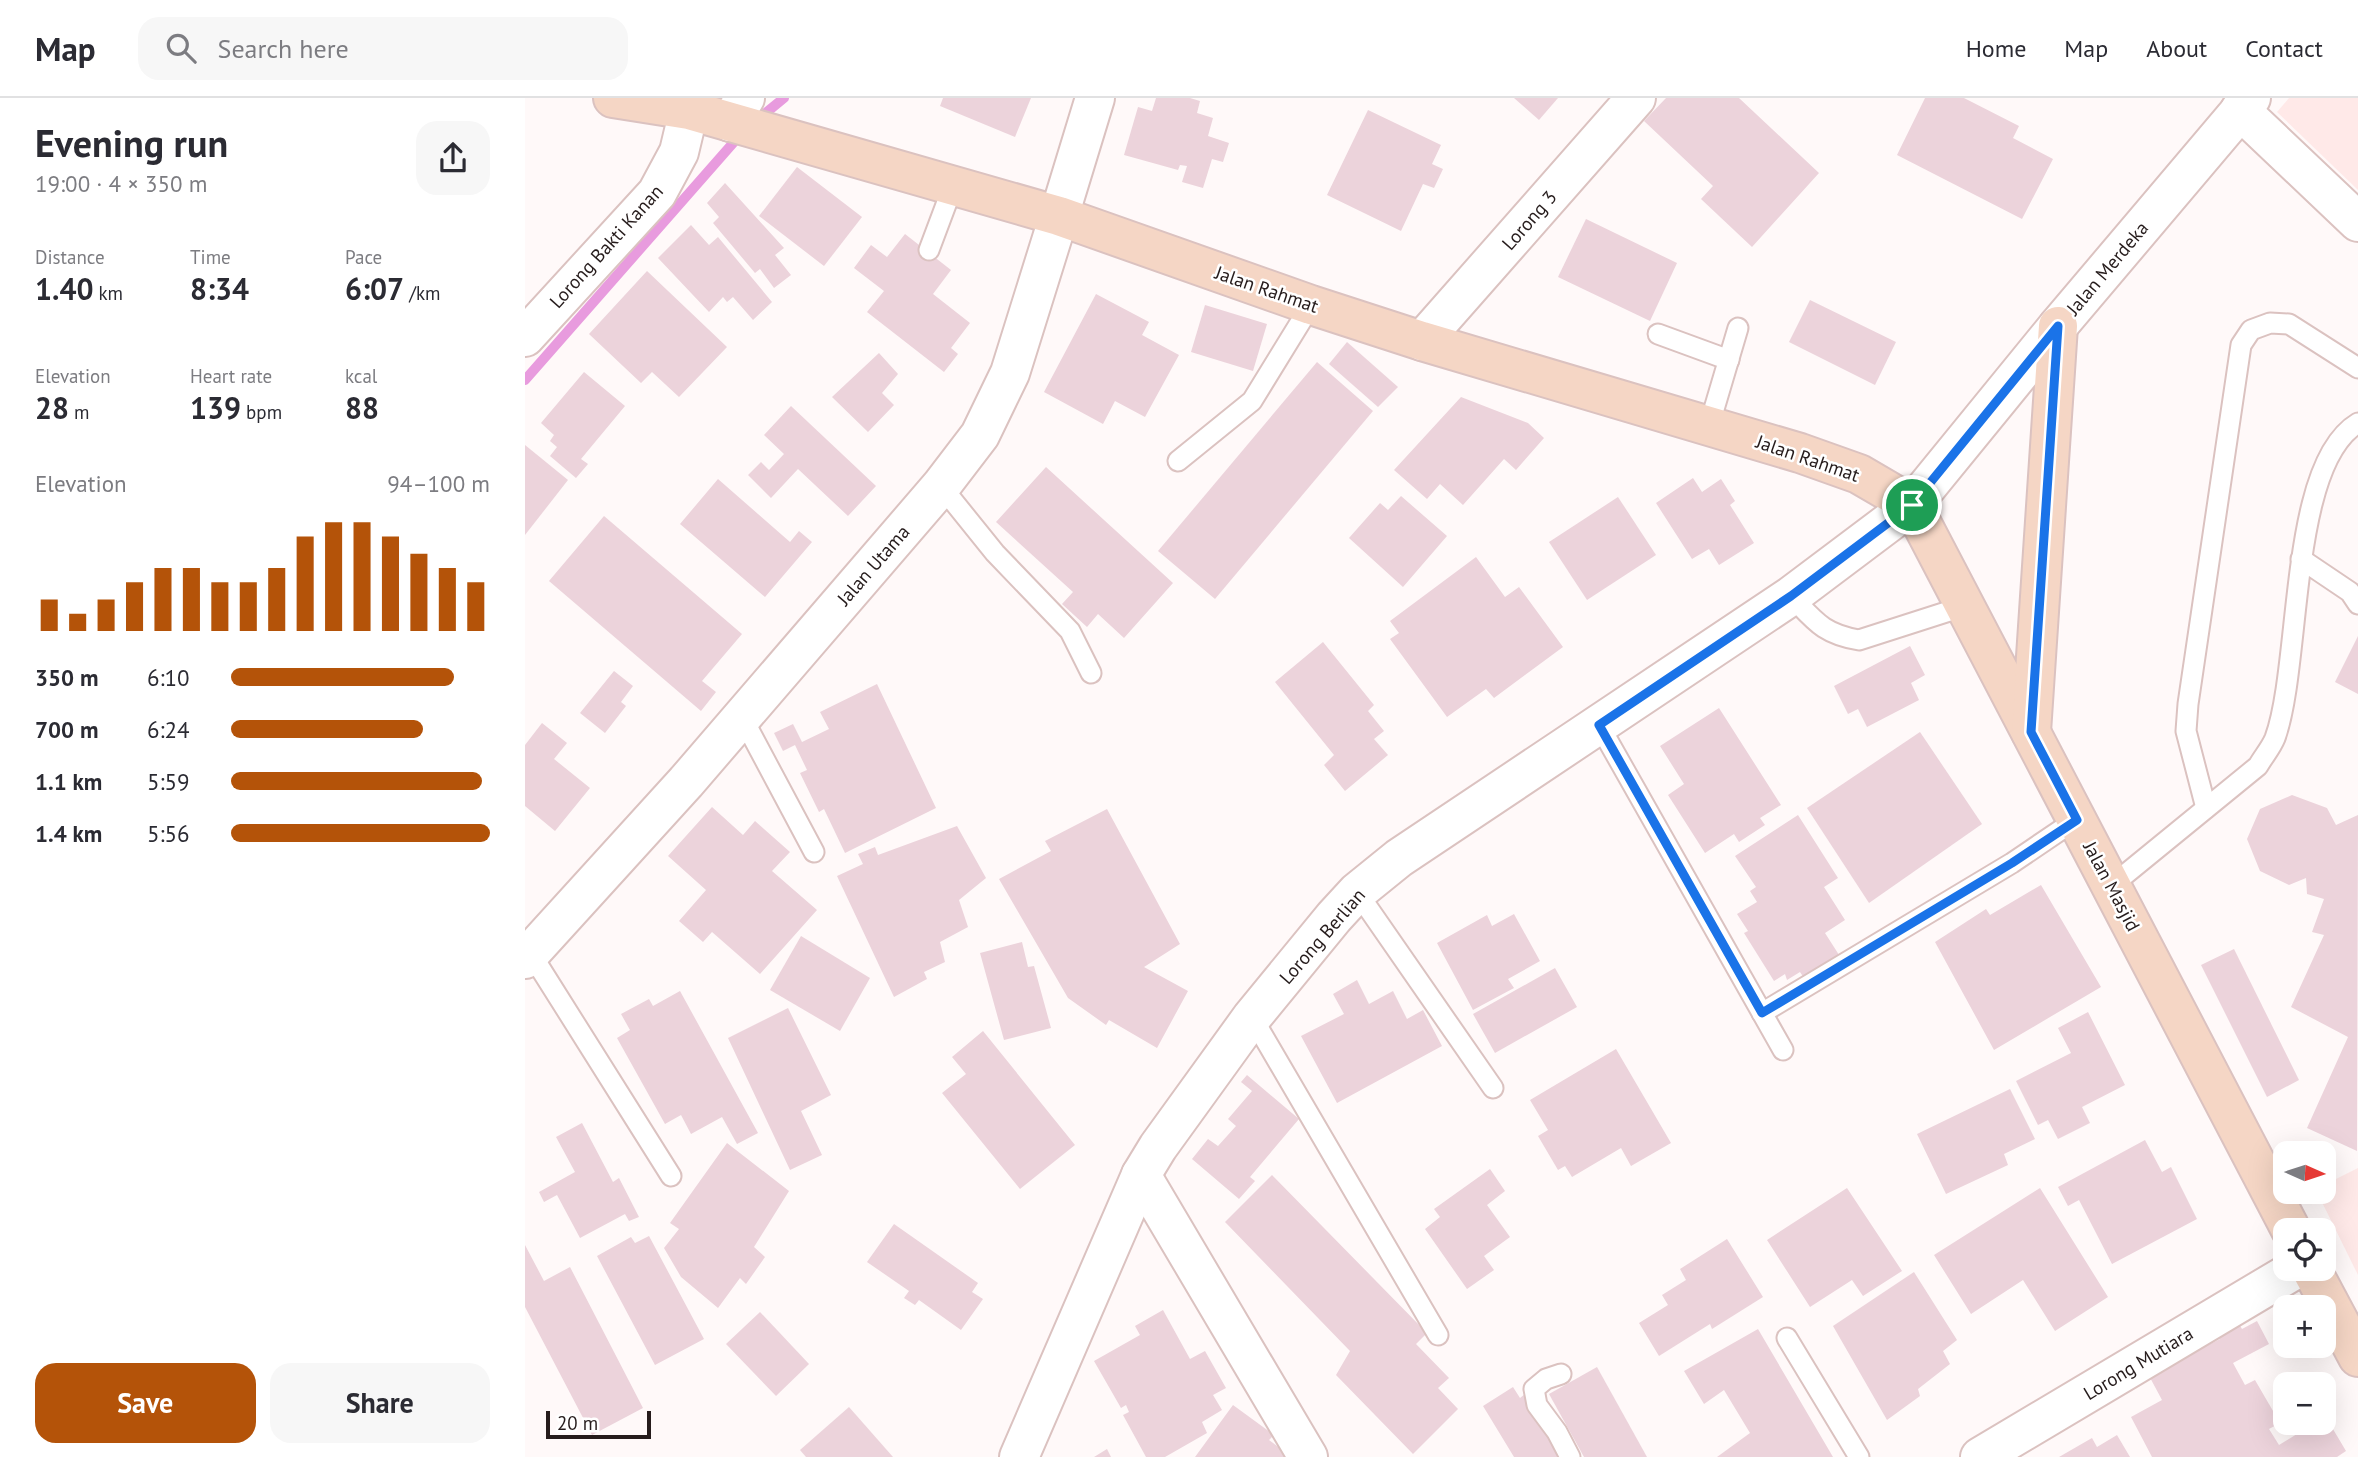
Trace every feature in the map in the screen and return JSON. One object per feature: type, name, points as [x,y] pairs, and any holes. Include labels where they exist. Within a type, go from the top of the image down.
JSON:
[{"type":"main road","name":"Jalan Rahmat","points":[[613,98],[689,110],[737,110],[806,144],[1059,216],[1311,305],[1422,341],[1800,453],[1859,474],[1912,505]]},
{"type":"main road","points":[[2031,732],[2058,326]]},
{"type":"main road","name":"Jalan Masjid","points":[[1912,505],[2285,1218]]},
{"type":"main road","points":[[2317,1281],[2358,1357]]},
{"type":"street","name":"Jalan Utama","points":[[528,956],[686,782],[941,486],[979,435],[1010,373],[1095,98]]},
{"type":"street","name":"Lorong 3","points":[[1422,341],[1636,98]]},
{"type":"street","points":[[2246,104],[2358,222]]},
{"type":"street","name":"Jalan Merdeka","points":[[1912,505],[2058,326],[2246,104]]},
{"type":"street","name":"Lorong Bakti Kanan","points":[[525,337],[657,194],[679,152],[689,110]]},
{"type":"street","name":"Lorong Berlian","points":[[1019,1457],[1140,1175],[1252,1017],[1357,892],[1399,858],[1791,596],[1912,505]]},
{"type":"street","points":[[1140,1175],[1308,1457]]},
{"type":"street","name":"Lorong Mutiara","points":[[1980,1457],[2276,1281]]},
{"type":"lane","points":[[929,250],[953,186]]},
{"type":"lane","points":[[1178,461],[1252,401],[1311,305]]},
{"type":"lane","points":[[2206,808],[2186,731],[2241,345],[2251,330],[2270,323],[2289,324],[2358,368]]},
{"type":"lane","points":[[1709,426],[1738,328]]},
{"type":"lane","points":[[1658,334],[1729,359]]},
{"type":"lane","points":[[2111,886],[2257,766],[2274,741],[2282,712],[2301,559],[2322,470],[2346,430],[2358,423]]},
{"type":"lane","points":[[941,486],[995,553],[1070,631],[1091,673]]},
{"type":"lane","points":[[2301,559],[2350,592],[2358,604]]},
{"type":"lane","points":[[1791,596],[1822,629],[1842,638],[1859,640],[1965,606]]},
{"type":"lane","points":[[742,717],[814,852]]},
{"type":"lane","points":[[1599,725],[1783,1050]]},
{"type":"lane","points":[[1762,1013],[2012,863],[2077,820]]},
{"type":"lane","points":[[1357,892],[1493,1088]]},
{"type":"lane","points":[[528,956],[671,1176]]},
{"type":"lane","points":[[1252,1017],[1438,1335]]},
{"type":"lane","points":[[1787,1338],[1859,1457]]},
{"type":"lane","points":[[1561,1374],[1546,1379],[1534,1389],[1537,1405],[1557,1432],[1570,1457]]},
{"type":"shaded area","points":[[2289,98],[2358,98],[2358,190],[2277,112]]},
{"type":"shaded area","points":[[2358,1168],[2358,1275],[2336,1230],[2336,1218],[2330,1218],[2323,1204],[2336,1204],[2336,1179]]},
{"type":"building","points":[[943,98],[1031,98],[1015,137],[940,106]]},
{"type":"building","points":[[1156,98],[1190,98],[1200,101],[1197,113],[1213,118],[1208,136],[1229,143],[1223,162],[1212,159],[1203,188],[1182,182],[1187,166],[1180,165],[1178,170],[1124,155],[1138,107],[1152,111]]},
{"type":"building","points":[[1514,98],[1558,98],[1539,120]]},
{"type":"building","points":[[1666,98],[1739,98],[1819,173],[1752,247],[1701,199],[1713,186],[1644,121]]},
{"type":"building","points":[[1925,98],[1964,98],[2019,126],[2013,138],[2053,159],[2022,219],[1897,155]]},
{"type":"building","points":[[1368,110],[1441,145],[1432,164],[1443,169],[1434,188],[1423,184],[1401,231],[1327,195]]},
{"type":"building","points":[[797,167],[862,217],[824,266],[759,216]]},
{"type":"building","points":[[725,183],[784,248],[775,255],[791,275],[774,288],[760,269],[755,273],[713,223],[719,217],[707,203]]},
{"type":"building","points":[[1586,219],[1677,263],[1650,321],[1558,277]]},
{"type":"building","points":[[691,225],[709,245],[718,237],[772,302],[753,320],[733,297],[727,302],[723,297],[709,312],[658,258]]},
{"type":"building","points":[[905,234],[951,270],[933,294],[970,323],[951,348],[958,354],[944,372],[867,312],[884,291],[854,268],[871,245],[887,257]]},
{"type":"building","points":[[647,271],[727,347],[679,397],[652,372],[641,383],[589,334]]},
{"type":"building","points":[[1096,294],[1149,322],[1142,335],[1179,355],[1145,417],[1115,401],[1103,424],[1044,392]]},
{"type":"building","points":[[1810,300],[1896,342],[1875,385],[1789,342]]},
{"type":"building","points":[[1205,305],[1267,324],[1253,371],[1191,352]]},
{"type":"building","points":[[1347,342],[1398,387],[1378,407],[1329,364]]},
{"type":"building","points":[[879,353],[898,374],[882,393],[894,405],[868,432],[832,397]]},
{"type":"building","points":[[1317,362],[1373,411],[1215,599],[1158,551]]},
{"type":"building","points":[[584,372],[625,406],[581,459],[588,464],[576,478],[550,456],[557,447],[550,441],[554,435],[541,423]]},
{"type":"building","points":[[1461,397],[1528,423],[1544,438],[1516,470],[1504,459],[1463,505],[1440,484],[1427,499],[1394,470]]},
{"type":"building","points":[[791,406],[876,486],[848,516],[798,469],[771,498],[748,475],[761,462],[769,470],[784,454],[764,435]]},
{"type":"building","points":[[525,445],[568,480],[525,535]]},
{"type":"building","points":[[1046,467],[1173,583],[1124,638],[1098,614],[1087,627],[1062,604],[1073,592],[996,522]]},
{"type":"building","points":[[1693,478],[1702,492],[1721,479],[1735,501],[1730,505],[1754,543],[1719,565],[1709,549],[1692,559],[1656,503]]},
{"type":"building","points":[[718,479],[790,542],[799,531],[812,542],[765,597],[680,524]]},
{"type":"building","points":[[1401,496],[1447,536],[1403,587],[1349,538],[1380,503],[1388,510]]},
{"type":"building","points":[[1618,497],[1656,555],[1587,600],[1549,542]]},
{"type":"building","points":[[604,516],[742,634],[702,681],[716,692],[701,711],[549,581]]},
{"type":"building","points":[[1476,557],[1505,597],[1519,587],[1563,647],[1494,698],[1486,689],[1447,717],[1390,639],[1399,633],[1390,621]]},
{"type":"building","points":[[2358,636],[2358,694],[2335,682]]},
{"type":"building","points":[[1323,642],[1374,705],[1368,711],[1384,731],[1374,739],[1388,755],[1345,791],[1324,765],[1334,755],[1275,682]]},
{"type":"building","points":[[1910,646],[1925,675],[1911,683],[1919,700],[1867,727],[1858,709],[1848,714],[1834,686]]},
{"type":"building","points":[[614,671],[633,686],[621,702],[626,706],[605,733],[580,713]]},
{"type":"building","points":[[877,684],[936,808],[845,853],[824,809],[819,812],[800,773],[807,770],[795,745],[783,751],[774,733],[793,724],[802,742],[829,729],[820,712]]},
{"type":"building","points":[[1719,708],[1781,805],[1760,818],[1765,825],[1739,842],[1734,834],[1705,853],[1668,795],[1684,784],[1660,746]]},
{"type":"building","points":[[542,723],[567,743],[554,759],[590,788],[555,831],[525,806],[525,745]]},
{"type":"building","points":[[1920,732],[1982,824],[1869,903],[1807,808]]},
{"type":"building","points":[[2292,795],[2327,808],[2336,825],[2358,815],[2357,1151],[2307,1128],[2348,1037],[2291,1007],[2324,935],[2312,932],[2324,899],[2307,894],[2306,878],[2289,885],[2260,871],[2247,839],[2260,809]]},
{"type":"building","points":[[712,807],[743,835],[755,821],[790,852],[772,871],[817,910],[760,974],[712,932],[703,942],[679,921],[706,890],[668,856]]},
{"type":"building","points":[[1107,809],[1180,944],[1144,967],[1188,991],[1157,1048],[1109,1020],[1106,1025],[1068,998],[999,879],[1051,851],[1045,841]]},
{"type":"building","points":[[1798,815],[1838,878],[1824,887],[1845,920],[1825,933],[1841,958],[1806,981],[1800,972],[1787,980],[1785,974],[1774,981],[1744,933],[1748,931],[1737,914],[1757,902],[1750,891],[1756,887],[1735,856]]},
{"type":"building","points":[[957,826],[986,878],[959,900],[968,927],[940,942],[945,962],[924,972],[927,979],[894,997],[837,876],[863,864],[858,854],[875,847],[878,855]]},
{"type":"building","points":[[2041,885],[2101,987],[1994,1050],[1935,942],[1986,909],[1990,915]]},
{"type":"building","points":[[1514,914],[1540,961],[1508,979],[1514,988],[1473,1010],[1437,943],[1487,915],[1492,926]]},
{"type":"building","points":[[801,936],[870,978],[840,1031],[770,990]]},
{"type":"building","points":[[1022,942],[1028,967],[1034,966],[1051,1028],[1004,1040],[980,953]]},
{"type":"building","points":[[2234,949],[2299,1080],[2267,1097],[2201,965]]},
{"type":"building","points":[[1555,968],[1577,1007],[1495,1053],[1473,1014]]},
{"type":"building","points":[[1357,980],[1369,1004],[1393,991],[1407,1019],[1423,1010],[1442,1046],[1337,1103],[1301,1036],[1344,1014],[1333,994]]},
{"type":"building","points":[[680,991],[758,1133],[737,1144],[722,1117],[691,1134],[681,1115],[665,1124],[617,1038],[630,1030],[621,1014],[649,999],[653,1006]]},
{"type":"building","points":[[788,1008],[831,1095],[801,1111],[822,1155],[790,1170],[728,1038]]},
{"type":"building","points":[[2088,1012],[2125,1085],[2082,1107],[2090,1123],[2058,1139],[2048,1120],[2038,1125],[2016,1081],[2071,1053],[2058,1028]]},
{"type":"building","points":[[983,1031],[1075,1145],[1020,1189],[942,1093],[966,1074],[952,1057]]},
{"type":"building","points":[[1616,1049],[1671,1143],[1631,1166],[1621,1148],[1572,1177],[1565,1166],[1558,1170],[1538,1136],[1548,1130],[1530,1100]]},
{"type":"building","points":[[1247,1075],[1299,1119],[1250,1177],[1255,1181],[1239,1199],[1192,1159],[1208,1139],[1218,1146],[1236,1126],[1228,1119],[1252,1091],[1241,1082]]},
{"type":"building","points":[[2010,1089],[2035,1139],[2004,1154],[2008,1165],[1946,1194],[1917,1134]]},
{"type":"building","points":[[582,1123],[613,1182],[619,1178],[639,1217],[629,1221],[625,1214],[580,1238],[557,1195],[544,1202],[539,1192],[575,1172],[556,1137]]},
{"type":"building","points":[[2145,1140],[2162,1172],[2171,1167],[2197,1219],[2112,1264],[2079,1200],[2068,1206],[2058,1187]]},
{"type":"building","points":[[727,1143],[789,1191],[754,1247],[765,1257],[746,1284],[740,1278],[718,1308],[681,1277],[664,1248],[679,1229],[670,1223]]},
{"type":"building","points":[[1490,1169],[1505,1191],[1487,1205],[1510,1237],[1484,1256],[1494,1270],[1467,1289],[1425,1229],[1440,1217],[1434,1209]]},
{"type":"building","points":[[1272,1175],[1427,1333],[1416,1344],[1449,1378],[1438,1388],[1458,1409],[1413,1454],[1336,1375],[1350,1351],[1225,1222]]},
{"type":"building","points":[[1847,1188],[1902,1271],[1863,1296],[1852,1280],[1810,1307],[1767,1240]]},
{"type":"building","points":[[2040,1188],[2108,1297],[2055,1331],[2023,1280],[1971,1314],[1934,1255]]},
{"type":"building","points":[[894,1224],[978,1283],[972,1292],[983,1299],[961,1330],[919,1300],[915,1305],[904,1298],[909,1291],[867,1262]]},
{"type":"building","points":[[649,1236],[704,1339],[655,1365],[597,1256],[631,1237],[635,1243]]},
{"type":"building","points":[[1727,1239],[1763,1297],[1712,1329],[1710,1324],[1659,1356],[1639,1323],[1668,1305],[1662,1295],[1686,1280],[1680,1269]]},
{"type":"building","points":[[525,1245],[544,1281],[570,1267],[643,1408],[592,1435],[525,1307]]},
{"type":"building","points":[[1914,1272],[1957,1340],[1943,1351],[1950,1364],[1918,1389],[1920,1396],[1887,1420],[1833,1326]]},
{"type":"building","points":[[1163,1310],[1190,1359],[1205,1351],[1226,1388],[1213,1395],[1222,1410],[1202,1422],[1207,1433],[1165,1457],[1146,1457],[1123,1415],[1129,1412],[1126,1405],[1121,1408],[1094,1361],[1140,1335],[1135,1326]]},
{"type":"building","points":[[760,1312],[809,1364],[776,1396],[726,1344]]},
{"type":"building","points":[[2237,1320],[2242,1329],[2257,1321],[2269,1344],[2233,1363],[2245,1385],[2255,1380],[2273,1411],[2273,1427],[2269,1429],[2279,1445],[2295,1435],[2336,1434],[2346,1451],[2337,1457],[2152,1457],[2131,1417],[2162,1400],[2147,1372],[2187,1351],[2189,1355],[2220,1339],[2216,1331]]},
{"type":"building","points":[[1758,1329],[1833,1457],[1717,1457],[1750,1433],[1724,1390],[1704,1404],[1684,1371]]},
{"type":"building","points":[[1597,1367],[1647,1457],[1584,1457],[1549,1394]]},
{"type":"building","points":[[1513,1387],[1520,1398],[1525,1394],[1563,1457],[1514,1457],[1483,1406]]},
{"type":"building","points":[[1233,1405],[1274,1435],[1269,1440],[1292,1457],[1195,1457]]},
{"type":"building","points":[[849,1407],[893,1457],[806,1457],[800,1450]]},
{"type":"building","points":[[2117,1435],[2130,1457],[2059,1457],[2092,1438],[2097,1447]]},
{"type":"building","points":[[1107,1449],[1111,1457],[1094,1457]]},
{"type":"waterway","points":[[756,121],[784,98]]},
{"type":"waterway","points":[[525,380],[741,134]]},
{"type":"route","points":[[2058,326],[2031,732],[2077,820],[2012,863],[1762,1013],[1599,725],[1791,596],[1912,505],[2058,326]]}]
